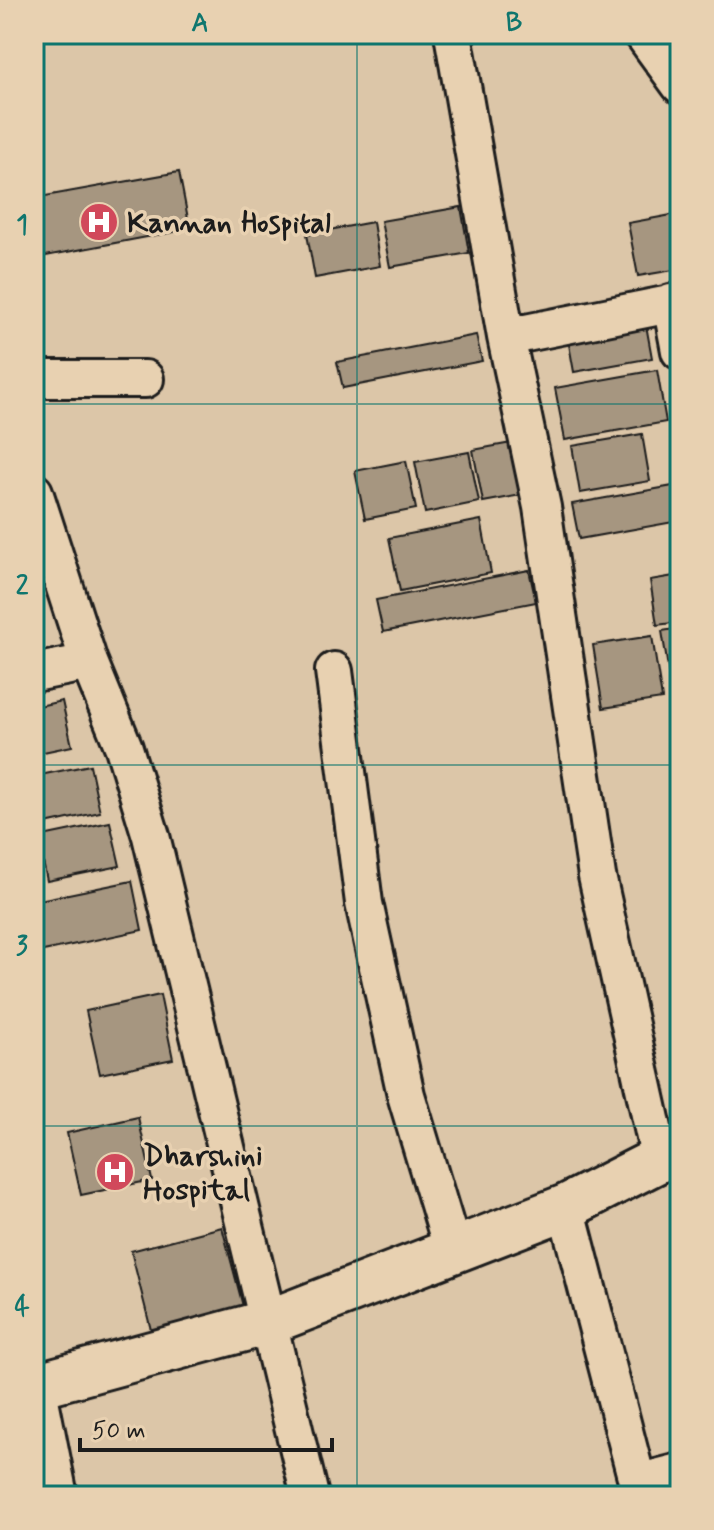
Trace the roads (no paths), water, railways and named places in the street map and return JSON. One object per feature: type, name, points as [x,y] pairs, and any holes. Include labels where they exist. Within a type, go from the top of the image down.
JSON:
[{"type":"street","points":[[59,1496],[36,1385],[269,1322],[566,1207],[670,1154],[597,876],[542,507],[506,337],[453,34]]},
{"type":"street","points":[[643,34],[680,85]]},
{"type":"street","points":[[506,337],[675,302],[680,351]]},
{"type":"street","points":[[34,379],[145,379]]},
{"type":"street","points":[[34,492],[89,662],[124,748],[151,836],[310,1496]]},
{"type":"street","points":[[34,673],[89,662]]},
{"type":"street","points":[[334,671],[364,903],[406,1095],[453,1251]]},
{"type":"street","points":[[566,1207],[639,1489],[680,1472]]},
{"type":"place","name":"Kannan Hospital","points":[[99,222]]},
{"type":"place","name":"Dharshini Hospital","points":[[115,1172]]}]
